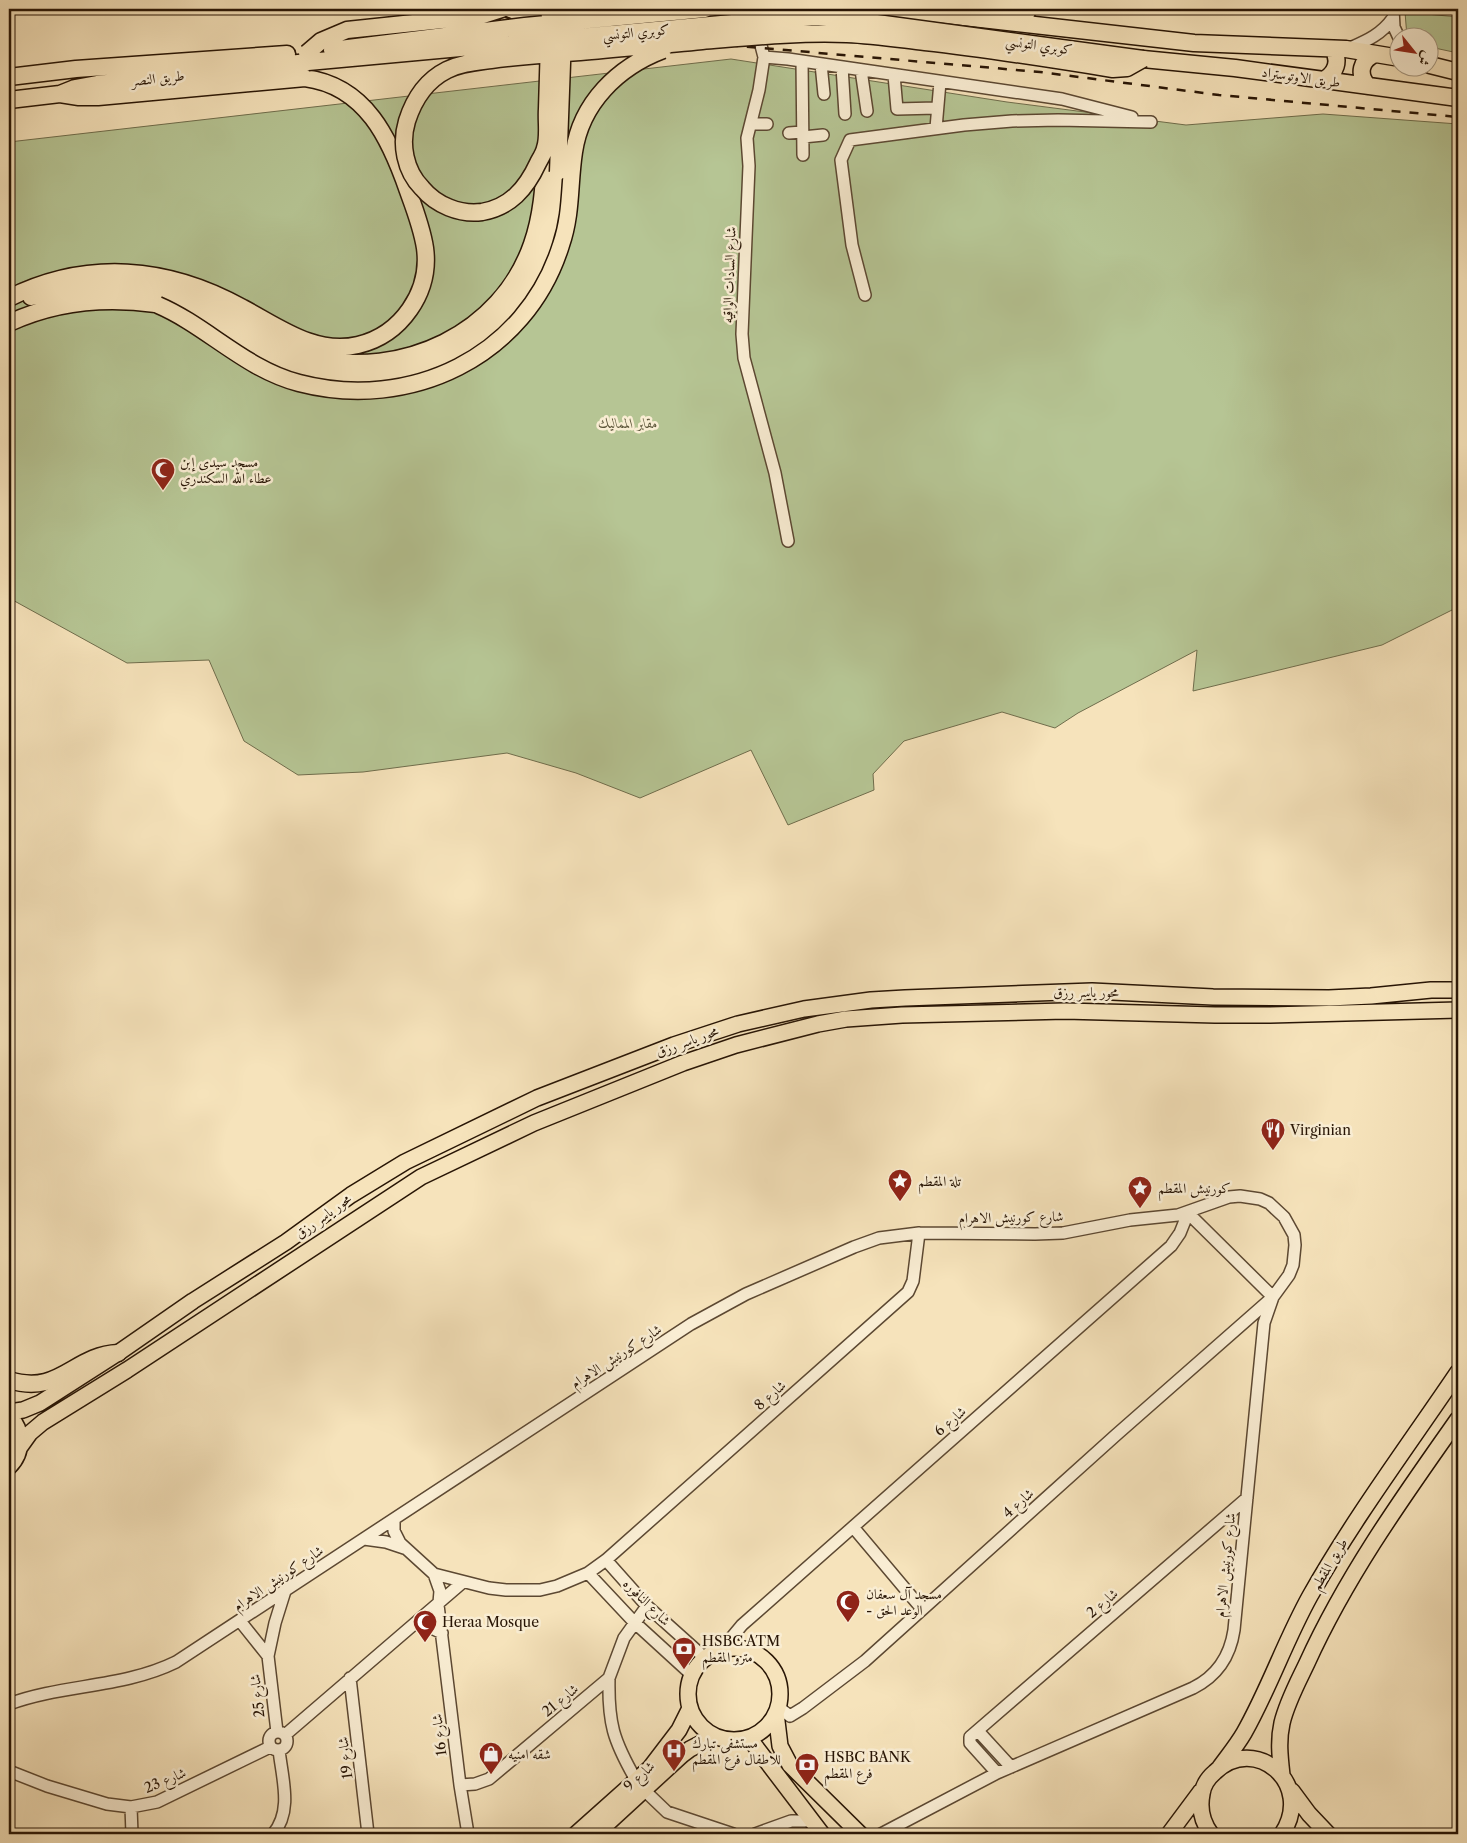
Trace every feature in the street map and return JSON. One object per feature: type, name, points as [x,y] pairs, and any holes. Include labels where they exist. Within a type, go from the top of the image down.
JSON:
[{"type":"highway","points":[[307,58],[321,41],[347,30],[480,16],[502,9]]},
{"type":"highway","points":[[9,304],[45,293],[84,287],[101,285],[144,288],[196,301],[224,313],[273,343],[310,357],[335,362],[365,364],[408,357],[434,348],[471,327],[492,308],[516,279],[527,257],[538,224],[542,203],[546,148],[550,9]]},
{"type":"highway","points":[[9,323],[38,311],[69,303],[112,300],[170,306],[192,312],[271,356],[310,371],[346,377],[395,374],[430,365],[460,349],[491,328],[516,301],[527,286],[544,252],[554,214],[558,172],[564,9]]},
{"type":"highway","name":"كوبري التونسي","points":[[307,58],[525,26],[705,9]]},
{"type":"highway","name":"كوبري التونسي","points":[[893,9],[1096,31]]},
{"type":"highway","points":[[997,9],[1052,16],[1072,21],[1096,31]]},
{"type":"highway","name":"كوبري التونسي","points":[[307,58],[815,17],[872,22],[1143,59]]},
{"type":"highway","name":"طريق الاوتوستراد","points":[[1096,31],[1194,43],[1340,49],[1390,56]]},
{"type":"highway","points":[[546,148],[530,181],[515,197],[492,210],[461,211],[446,206],[432,198],[416,181],[406,159],[405,127],[410,112],[423,89],[437,76],[453,67],[511,58],[792,34],[848,34],[990,50],[1113,69],[1126,68],[1143,59]]},
{"type":"highway","points":[[158,305],[187,319],[234,351],[267,370],[313,386],[348,391],[379,390],[410,385],[453,370],[490,348],[512,328],[533,303],[550,275],[562,245],[569,215],[573,153],[577,137],[582,123],[599,94],[621,72],[643,58],[690,42]]},
{"type":"highway","points":[[1324,80],[1336,68],[1340,49]]},
{"type":"highway","points":[[1368,86],[1362,77],[1362,67],[1366,59],[1375,54]]},
{"type":"highway","name":"طريق النصر","points":[[9,77],[76,68],[307,58]]},
{"type":"highway","name":"طريق النصر","points":[[9,100],[60,94],[74,88],[98,84],[307,58]]},
{"type":"highway","name":"طريق الاوتوستراد","points":[[1143,59],[1235,68],[1458,98]]},
{"type":"highway","points":[[1440,68],[1458,72]]},
{"type":"highway","points":[[9,298],[42,284],[76,275],[111,272],[145,274],[178,280],[227,299],[302,339],[321,345],[342,347],[360,344],[388,332],[410,310],[422,282],[425,250],[422,233],[401,169],[388,140],[375,119],[366,109],[339,89],[318,80],[305,78],[98,97],[60,94]]},
{"type":"highway","points":[[9,1380],[24,1383],[44,1383],[55,1380],[95,1356],[118,1353]]},
{"type":"main road","name":"محور ياسر رزق","points":[[9,1413],[40,1403],[118,1353],[193,1301],[286,1242],[351,1195],[405,1162],[537,1098],[674,1045],[738,1024],[821,1006],[905,998],[1063,991],[1214,997],[1350,998],[1432,990],[1458,990]]},
{"type":"main road","name":"محور ياسر رزق","points":[[9,1467],[30,1433],[43,1422],[127,1370],[421,1177],[534,1123],[683,1063],[736,1045],[818,1024],[902,1015],[1065,1010],[1270,1015],[1458,1010]]},
{"type":"main road","name":"طريق المقطم","points":[[1203,1788],[1210,1776],[1220,1767],[1236,1746],[1250,1721],[1290,1633],[1331,1561],[1368,1502],[1458,1372]]},
{"type":"main road","points":[[9,1413],[18,1427],[20,1447]]},
{"type":"main road","name":"طريق المقطم","points":[[1282,1834],[1289,1824],[1293,1800],[1286,1782],[1278,1749],[1286,1708],[1316,1642],[1369,1550],[1458,1419]]},
{"type":"main road","points":[[731,1648],[748,1650],[764,1658],[778,1680],[780,1698],[777,1710],[768,1725],[756,1735],[748,1738],[728,1740],[715,1736],[702,1728],[690,1708],[688,1694],[692,1675],[706,1658],[731,1648]]},
{"type":"main road","name":"شارع 9","points":[[596,1834],[640,1785],[650,1768],[679,1730],[690,1708]]},
{"type":"main road","points":[[777,1710],[780,1746],[790,1766],[860,1834]]},
{"type":"main road","name":"شارع 9","points":[[576,1834],[690,1749],[715,1736]]},
{"type":"main road","points":[[748,1738],[810,1821],[822,1834]]},
{"type":"main road","points":[[1220,1767],[1232,1761],[1246,1758],[1260,1760],[1272,1766],[1309,1814],[1328,1834]]},
{"type":"main road","points":[[1169,1834],[1203,1788]]},
{"type":"main road","points":[[1203,1788],[1200,1802],[1201,1815],[1206,1828],[1211,1834]]},
{"type":"street","name":"شارع السادات الواقيه","points":[[755,9],[757,30],[764,57],[747,144],[749,166],[742,334],[744,358],[777,481],[788,541]]},
{"type":"street","points":[[1393,14],[1397,28]]},
{"type":"street","points":[[1340,49],[1374,37],[1388,26],[1393,14]]},
{"type":"street","points":[[764,57],[1062,99],[1151,122],[1012,121],[936,128],[852,139],[848,142],[841,160],[852,245],[865,295]]},
{"type":"street","points":[[802,61],[803,155]]},
{"type":"street","points":[[821,64],[824,94]]},
{"type":"street","points":[[842,67],[845,114]]},
{"type":"street","points":[[861,70],[867,110]]},
{"type":"street","points":[[894,75],[897,108],[936,108]]},
{"type":"street","points":[[936,128],[936,108],[940,82]]},
{"type":"street","points":[[751,124],[767,124]]},
{"type":"street","points":[[789,133],[823,135]]},
{"type":"street","name":"شارع كورنيش الاهرام","points":[[9,1704],[44,1693],[125,1680],[151,1673],[188,1655],[691,1324],[727,1304],[867,1242],[892,1235],[919,1233],[1056,1233],[1078,1231],[1130,1220],[1188,1213],[1229,1198],[1240,1196],[1260,1199],[1278,1209],[1292,1230],[1295,1255],[1289,1275],[1273,1297],[1264,1323],[1232,1641],[1229,1651],[1218,1669],[1193,1688],[997,1773],[881,1834]]},
{"type":"street","points":[[1188,1213],[1273,1297]]},
{"type":"street","name":"شارع 6","points":[[731,1648],[732,1637],[742,1625],[1171,1246],[1180,1233],[1188,1213]]},
{"type":"street","name":"شارع 8","points":[[606,1560],[908,1292],[913,1281],[919,1233]]},
{"type":"street","name":"شارع 4","points":[[777,1710],[790,1716],[865,1661],[922,1608],[1273,1297]]},
{"type":"street","name":"شارع 2","points":[[978,1731],[1247,1498]]},
{"type":"street","points":[[394,1519],[396,1538],[404,1548],[434,1574],[463,1582],[506,1590],[540,1590],[557,1586],[588,1573],[606,1560]]},
{"type":"street","points":[[853,1527],[922,1608]]},
{"type":"street","points":[[364,1539],[386,1542],[404,1548]]},
{"type":"street","name":"شارع النافوره","points":[[606,1560],[647,1606],[706,1658]]},
{"type":"street","name":"شارع النافوره","points":[[588,1573],[634,1622],[692,1675]]},
{"type":"street","points":[[434,1574],[440,1591],[438,1604]]},
{"type":"street","points":[[273,1834],[283,1819],[285,1807],[275,1748],[269,1739],[272,1734],[281,1733],[350,1678],[463,1582]]},
{"type":"street","name":"شارع 25","points":[[281,1733],[268,1656],[274,1623],[285,1591]]},
{"type":"street","name":"شارع 16","points":[[438,1604],[460,1785],[468,1834]]},
{"type":"street","points":[[647,1606],[634,1622],[620,1646],[609,1678],[610,1721],[617,1744],[640,1785],[667,1812],[733,1834]]},
{"type":"street","name":"شارع 25","points":[[240,1621],[268,1656]]},
{"type":"street","points":[[416,1623],[442,1633]]},
{"type":"street","name":"شارع 19","points":[[350,1678],[368,1834]]},
{"type":"street","name":"شارع 21","points":[[460,1785],[475,1784],[490,1779],[609,1678]]},
{"type":"street","points":[[997,1773],[970,1743],[970,1737],[978,1731],[1011,1767]]},
{"type":"street","name":"شارع 23","points":[[9,1771],[47,1786],[107,1804],[131,1807],[157,1802],[275,1748]]},
{"type":"street","points":[[131,1807],[132,1834]]},
{"type":"street","points":[[755,1834],[791,1821],[810,1821]]},
{"type":"green space","points":[[1405,12],[1458,17],[1458,53],[1440,49],[1440,28],[1406,28]]},
{"type":"green space","name":"مقابر المماليك","points":[[731,59],[1007,102],[1186,125],[1323,114],[1458,124],[1458,607],[1382,645],[1193,691],[1197,650],[1078,713],[1055,728],[1002,712],[904,741],[873,774],[874,790],[788,825],[751,750],[640,798],[576,773],[507,753],[363,772],[298,775],[244,741],[209,660],[127,663],[9,598],[9,142]]},
{"type":"railway","points":[[486,9],[597,54],[727,45],[1040,72],[1219,95],[1458,117]]},
{"type":"place","name":"مسجد سيدى إبن عطاء الله السكندري","points":[[163,491]]},
{"type":"place","name":"Virginian","points":[[1273,1151]]},
{"type":"place","name":"تلة المقطم","points":[[900,1202]]},
{"type":"place","name":"كورنيش المقطم","points":[[1140,1209]]},
{"type":"place","name":"مسجد آل سعفان - الوعد الحق","points":[[848,1623]]},
{"type":"place","name":"Heraa Mosque","points":[[425,1643]]},
{"type":"place","name":"HSBC ATM مترو المقطم","points":[[684,1670]]},
{"type":"place","name":"مستشفى تبارك للاطفال فرع المقطم","points":[[674,1772]]},
{"type":"place","name":"شقه امنيه","points":[[491,1775]]},
{"type":"place","name":"HSBC BANK فرع المقطم","points":[[807,1786]]}]
